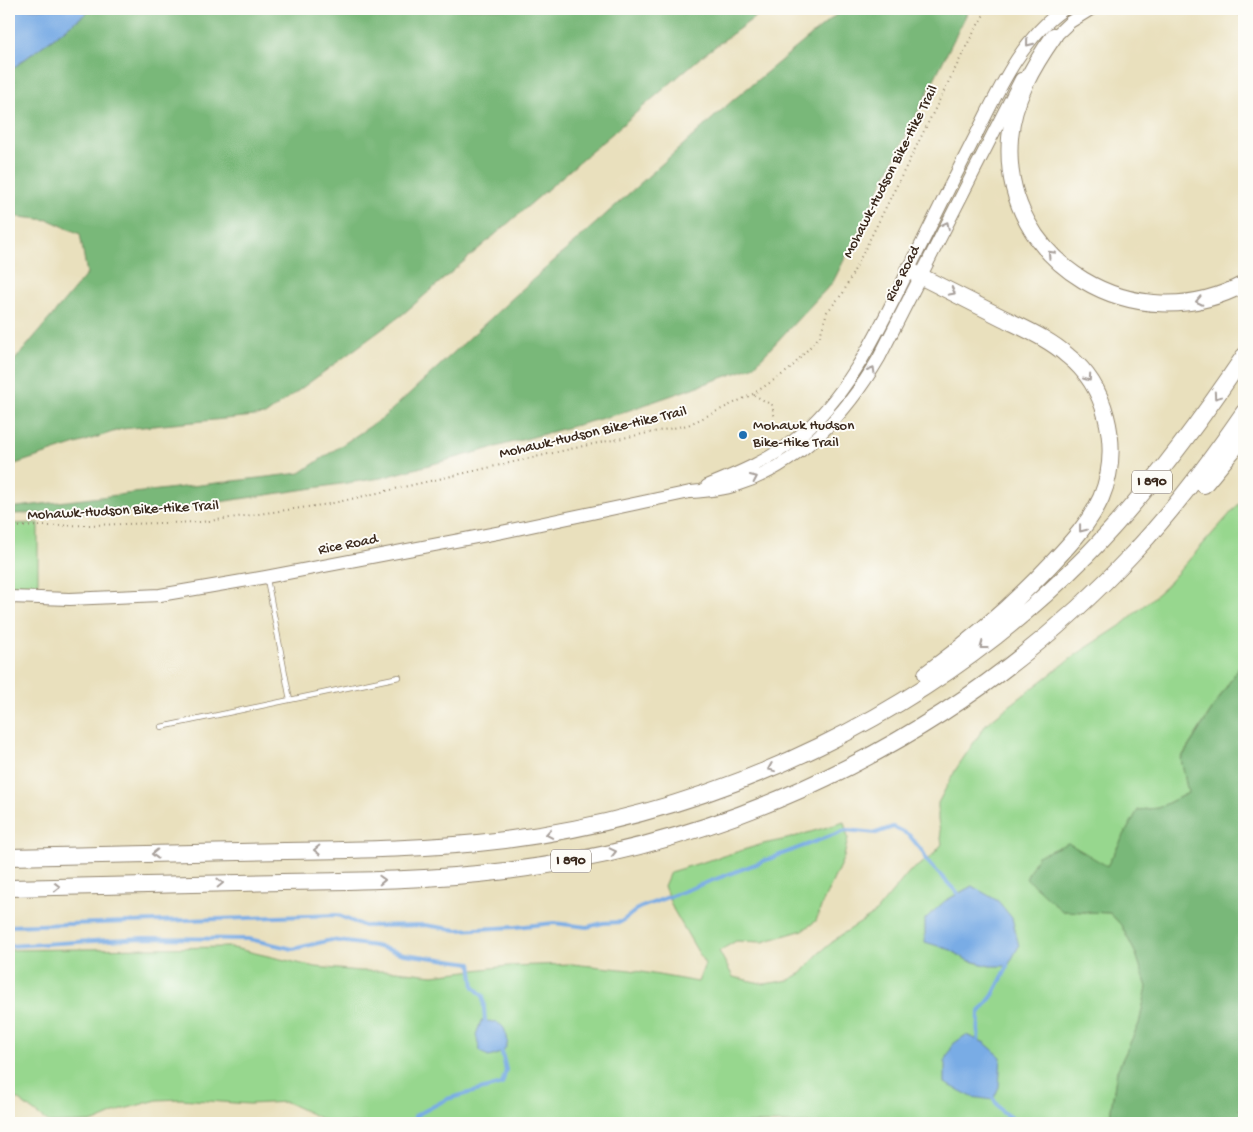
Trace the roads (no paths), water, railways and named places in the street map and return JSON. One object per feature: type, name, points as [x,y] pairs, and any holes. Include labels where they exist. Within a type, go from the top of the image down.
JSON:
[{"type":"highway","points":[[1054,36],[1039,58],[1024,86],[1013,120],[1010,138],[1012,176],[1016,194],[1028,221],[1043,245],[1082,280],[1098,289],[1132,301],[1149,304],[1185,304],[1219,296],[1244,284]]},
{"type":"highway","points":[[816,749],[927,673],[999,616],[1020,596],[1083,528],[1094,512],[1102,496],[1110,463],[1111,445],[1105,412],[1091,381],[1074,362],[1055,345],[914,273]]},
{"type":"highway","name":"I 890","points":[[9,857],[378,849],[463,845],[584,827],[665,807],[742,780],[816,749],[887,711],[957,666],[1021,616],[1085,557],[1143,494],[1193,430],[1244,356]]},
{"type":"highway","name":"I 890","points":[[9,888],[380,880],[465,876],[590,858],[656,842],[714,825],[753,810],[866,759],[906,737],[975,691],[1015,661],[1092,595],[1137,549],[1167,515],[1244,412]]},
{"type":"highway","points":[[1092,595],[1169,524],[1244,437]]},
{"type":"street","name":"Rice Road","points":[[914,273],[1003,81],[1030,42],[1045,25],[1064,9]]},
{"type":"street","name":"Rice Road","points":[[9,597],[70,599],[160,595],[266,577],[502,532],[690,492],[764,461],[813,424],[855,372],[914,273],[1015,88],[1036,57],[1054,36],[1070,22],[1091,9]]},
{"type":"lane","points":[[266,577],[290,700]]},
{"type":"lane","points":[[161,726],[399,677]]},
{"type":"water","points":[[9,9],[92,9],[9,71]]},
{"type":"water","points":[[972,886],[998,901],[1012,918],[1019,946],[1008,966],[990,966],[967,960],[951,950],[925,942],[925,919],[945,901]]},
{"type":"water","points":[[481,1021],[496,1022],[504,1028],[507,1043],[501,1053],[488,1057],[480,1051],[476,1035]]},
{"type":"water","points":[[966,1035],[985,1043],[1001,1057],[999,1087],[993,1100],[972,1097],[945,1083],[945,1062],[953,1044]]},
{"type":"waterway","points":[[9,926],[337,915],[364,926],[425,925],[457,930],[554,923],[587,927],[603,923],[621,922],[639,908],[846,830],[876,833],[893,827],[909,835],[923,852],[926,860],[961,897]]},
{"type":"waterway","points":[[9,946],[143,938],[249,939],[293,949],[331,940],[375,946],[404,954],[471,963],[474,987],[483,996],[486,1024]]},
{"type":"waterway","points":[[978,1044],[979,1013],[993,995],[1008,966],[1006,963]]},
{"type":"waterway","points":[[414,1123],[415,1116],[447,1099],[502,1084],[506,1070],[501,1049]]},
{"type":"waterway","points":[[992,1097],[1001,1111],[1018,1123]]},
{"type":"place","name":"Mohawk Hudson Bike-Hike Trail","points":[[743,435]]}]
